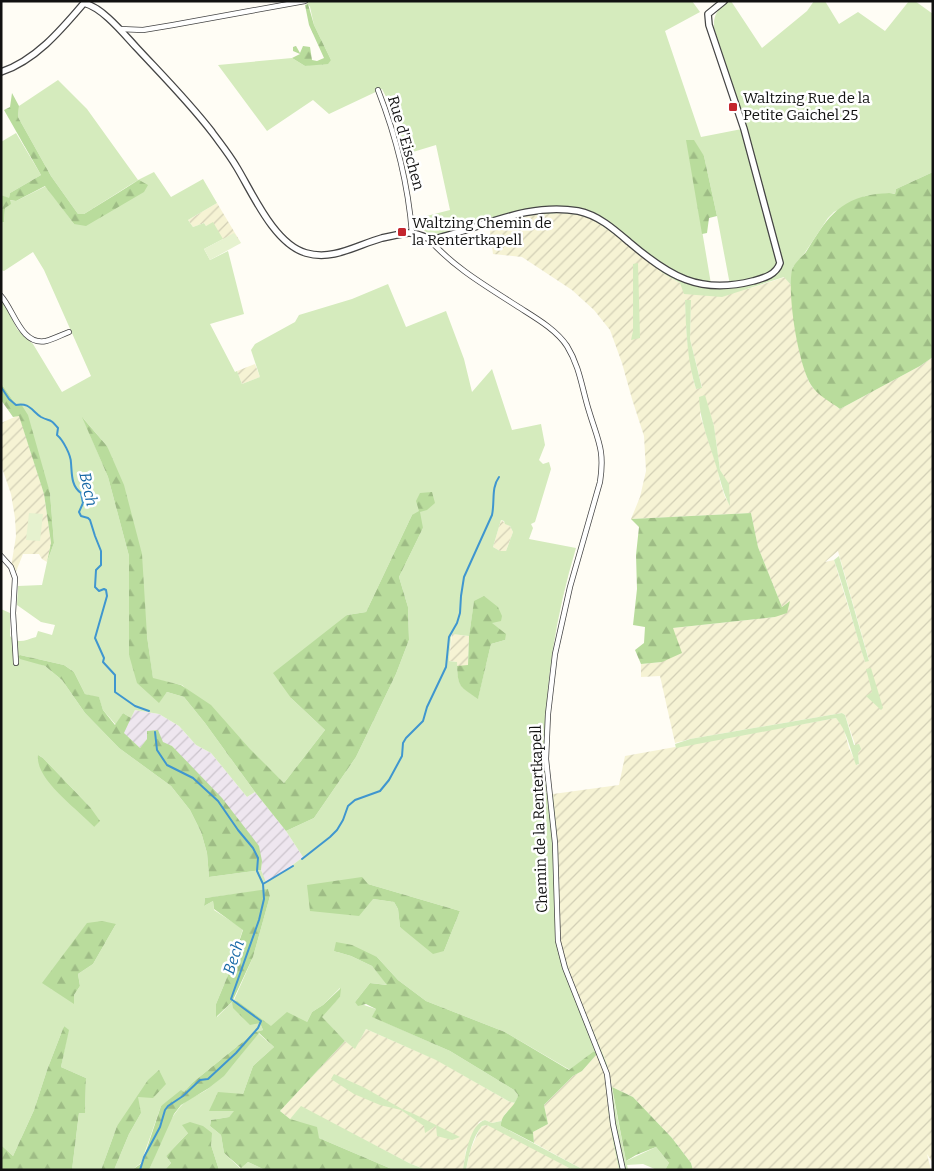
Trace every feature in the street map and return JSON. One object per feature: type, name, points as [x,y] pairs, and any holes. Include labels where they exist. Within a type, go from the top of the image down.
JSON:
[{"type":"street","points":[[120,30],[143,30],[173,26],[305,1]]},
{"type":"street","points":[[429,239],[442,237],[515,214],[560,209],[595,216],[614,228],[665,270],[697,284],[730,285],[745,283],[772,274],[778,269],[779,257],[744,129],[709,25],[708,14],[724,1]]},
{"type":"street","points":[[1,72],[21,63],[58,34],[83,2],[96,8],[178,89],[234,163],[272,225],[292,246],[304,252],[319,255],[334,254],[384,238],[412,232]]},
{"type":"street","name":"Rue d'Eischen","points":[[378,90],[396,141],[409,199],[412,232]]},
{"type":"street","name":"Chemin de la Rentertkapell","points":[[412,232],[429,239],[440,252],[470,276],[528,313],[555,333],[566,344],[579,370],[602,450],[600,482],[570,587],[555,654],[548,714],[546,759],[555,844],[558,941],[567,975],[607,1074],[613,1124],[623,1170]]},
{"type":"street","points":[[1,296],[7,303],[20,328],[34,340],[45,341],[68,332]]},
{"type":"street","points":[[1,556],[11,568],[16,578],[13,622],[16,663]]},
{"type":"shaded area","points":[[217,203],[241,243],[222,239],[213,223],[206,226],[204,223],[193,227],[188,220]]},
{"type":"shaded area","points":[[560,213],[592,219],[664,274],[680,283],[748,289],[785,277],[791,285],[800,355],[808,380],[812,387],[840,409],[920,366],[933,357],[933,1163],[927,1154],[931,1170],[693,1170],[691,1163],[672,1138],[633,1097],[612,1087],[607,1064],[563,954],[560,939],[558,844],[553,794],[619,785],[625,756],[836,718],[843,726],[849,748],[857,765],[859,764],[858,753],[845,715],[842,713],[675,743],[660,676],[641,677],[641,664],[662,662],[673,628],[775,617],[789,602],[782,607],[758,547],[751,513],[631,519],[640,497],[646,471],[644,436],[610,330],[594,310],[572,290],[522,257],[493,254],[489,225],[514,217]],"holes":[[[685,300],[691,301],[690,339],[702,387],[696,389],[687,340]],[[704,395],[714,426],[720,470],[730,505],[725,497],[700,415]],[[838,551],[869,660],[865,662],[834,560],[825,562]]]},
{"type":"shaded area","points":[[255,364],[260,377],[242,384],[237,371]]},
{"type":"shaded area","points":[[19,415],[44,494],[51,543],[47,562],[39,554],[23,554],[15,574],[11,567],[16,536],[15,518],[11,494],[1,465],[1,423]]},
{"type":"shaded area","points":[[501,520],[510,526],[513,532],[506,551],[500,551],[493,547]]},
{"type":"shaded area","points":[[452,634],[469,636],[468,666],[457,666],[457,662],[449,661]]},
{"type":"shaded area","points":[[135,710],[159,714],[179,726],[196,745],[211,753],[247,797],[255,792],[286,831],[303,857],[286,870],[265,882],[261,870],[262,861],[172,746],[147,739],[140,748],[123,733]]},
{"type":"shaded area","points":[[366,1029],[437,1060],[510,1102],[516,1103],[501,1121],[492,1123],[485,1120],[479,1122],[466,1150],[463,1170],[426,1170],[301,1107],[290,1119],[280,1111],[345,1041],[355,1048]]},
{"type":"shaded area","points":[[597,1054],[605,1075],[610,1122],[619,1170],[584,1170],[534,1143],[533,1132],[548,1124],[544,1105],[573,1076],[582,1071]]},
{"type":"shaded area","points":[[487,1125],[502,1131],[573,1170],[466,1170],[470,1151],[479,1130],[482,1126]]},
{"type":"green space","points":[[305,1],[692,1],[700,12],[665,31],[701,137],[747,128],[714,28],[714,19],[717,12],[729,1],[731,1],[762,48],[807,11],[814,1],[825,1],[839,24],[858,12],[885,31],[909,1],[915,1],[933,14],[933,172],[896,189],[895,194],[865,196],[834,212],[793,267],[791,285],[784,277],[722,297],[684,294],[680,283],[664,274],[592,219],[578,215],[560,213],[514,217],[481,222],[441,234],[428,233],[419,227],[415,219],[450,210],[436,145],[403,155],[392,108],[382,89],[329,114],[313,100],[267,131],[218,65],[292,58],[305,66],[331,60],[314,25],[310,7]],"holes":[[[687,141],[704,156],[717,216],[730,285],[711,284]]]},
{"type":"green space","points":[[308,4],[314,25],[331,60],[328,64],[305,66],[292,58],[300,54],[293,51],[293,47],[296,46],[300,53],[303,46],[310,47],[312,60],[317,61],[324,58],[309,25],[305,5]]},
{"type":"green space","points":[[58,80],[87,109],[138,180],[84,214],[78,214],[51,176],[18,117],[19,106]]},
{"type":"green space","points":[[12,93],[19,106],[18,117],[51,176],[78,214],[84,214],[139,180],[148,185],[144,192],[86,226],[74,224],[45,186],[16,201],[10,200],[11,204],[5,208],[4,222],[1,223],[1,195],[9,198],[10,193],[41,175],[4,110],[10,107]]},
{"type":"green space","points":[[16,133],[41,175],[10,193],[9,199],[1,195],[1,142]]},
{"type":"green space","points":[[686,140],[694,140],[704,156],[717,216],[709,218],[707,233],[702,234]]},
{"type":"green space","points":[[154,172],[171,197],[203,179],[217,203],[188,220],[193,227],[204,223],[206,226],[213,222],[223,239],[204,249],[210,260],[228,251],[244,314],[210,324],[235,372],[237,371],[242,384],[260,377],[251,350],[255,344],[295,322],[299,315],[352,299],[388,284],[406,327],[446,311],[464,359],[472,392],[492,369],[512,430],[541,424],[545,445],[539,460],[543,464],[549,462],[551,469],[535,522],[531,524],[533,528],[529,539],[576,548],[560,608],[550,669],[545,731],[546,793],[553,794],[558,844],[560,939],[563,954],[577,992],[607,1064],[626,1161],[656,1147],[669,1163],[665,1170],[657,1170],[643,1164],[627,1165],[628,1170],[619,1170],[611,1129],[605,1076],[603,1067],[594,1051],[570,1070],[505,1032],[426,1001],[398,980],[377,957],[334,951],[351,956],[372,966],[388,985],[370,983],[355,1002],[376,1009],[373,1017],[450,1051],[514,1090],[518,1095],[516,1103],[510,1102],[436,1060],[366,1029],[355,1049],[321,1017],[340,997],[340,988],[323,1005],[312,1012],[307,1022],[271,1027],[260,1023],[263,1030],[255,1032],[192,1083],[184,1092],[161,1106],[141,1163],[132,1170],[114,1170],[129,1134],[141,1113],[117,1126],[101,1170],[72,1170],[79,1113],[85,1112],[86,1078],[61,1067],[68,1031],[64,1026],[34,1110],[13,1156],[1,1145],[1,609],[10,613],[10,636],[19,641],[36,637],[38,631],[52,635],[55,625],[41,622],[17,605],[18,586],[42,585],[47,562],[54,543],[50,493],[16,405],[1,383],[1,300],[5,304],[17,329],[33,344],[62,392],[91,376],[44,270],[33,252],[4,271],[1,270],[1,223],[4,222],[5,208],[9,200],[16,201],[46,186],[74,224],[138,180]],"holes":[[[83,418],[107,446],[147,636],[153,679],[182,685],[284,783],[325,730],[291,698],[347,615],[366,612],[412,515],[423,528],[399,577],[408,607],[409,640],[396,674],[356,757],[314,818],[286,831],[303,857],[266,882],[261,870],[209,877],[207,853],[201,832],[190,810],[171,786],[119,748],[85,713],[62,680],[45,666],[18,656],[64,665],[74,672],[85,694],[99,698],[103,710],[116,725],[123,713],[131,718],[135,710],[159,714],[179,726],[196,745],[211,753],[247,797],[255,792],[184,697],[167,692],[159,702],[129,655],[129,556],[108,477]],[[501,520],[504,521],[513,532],[506,551],[500,551],[493,547]],[[474,602],[505,640],[491,644],[478,698],[460,684],[457,662],[449,661],[452,634],[469,636]],[[38,755],[43,758],[90,807],[94,827]],[[368,884],[460,911],[444,951],[400,927],[398,909],[394,902],[373,899]],[[268,890],[270,896],[253,957],[234,1000],[217,1017],[216,1004],[243,929],[214,910],[213,901],[204,906],[205,898]],[[116,924],[93,964],[78,974],[80,986],[74,995],[51,989]]]},
{"type":"green space","points":[[933,172],[933,357],[920,366],[840,409],[817,392],[806,375],[798,346],[792,311],[791,281],[793,267],[806,252],[826,222],[842,207],[851,201],[863,197],[876,194],[895,194],[896,189]]},
{"type":"green space","points":[[234,233],[241,243],[210,260],[204,249]]},
{"type":"green space","points":[[638,263],[640,338],[631,340],[633,331],[633,264]]},
{"type":"green space","points":[[685,300],[691,300],[690,339],[702,388],[696,389],[689,356]]},
{"type":"green space","points":[[1,383],[16,405],[21,404],[28,415],[50,493],[54,543],[47,562],[51,543],[44,494],[19,416],[13,417],[1,400]]},
{"type":"green space","points":[[705,395],[714,426],[720,470],[729,484],[730,506],[722,488],[701,416],[699,397]]},
{"type":"green space","points":[[82,417],[107,446],[124,485],[142,554],[147,636],[153,678],[181,685],[211,705],[249,748],[284,783],[325,730],[291,698],[273,673],[347,615],[366,612],[412,515],[419,511],[416,501],[420,493],[432,492],[435,503],[427,510],[420,512],[423,528],[399,577],[408,607],[409,640],[396,674],[356,757],[314,818],[286,831],[184,697],[167,692],[159,703],[137,683],[129,655],[129,556],[108,477]]},
{"type":"green space","points":[[29,513],[43,514],[40,541],[26,540]]},
{"type":"green space","points":[[751,513],[758,547],[782,607],[790,601],[787,613],[775,617],[673,628],[682,653],[662,662],[641,664],[635,650],[644,643],[645,627],[633,625],[637,589],[636,555],[639,527],[631,519]]},
{"type":"green space","points":[[839,556],[869,661],[865,662],[834,560]]},
{"type":"green space","points":[[484,596],[498,607],[502,616],[501,621],[492,623],[506,634],[505,640],[491,644],[478,699],[459,683],[457,666],[468,665],[469,636],[474,601]]},
{"type":"green space","points":[[18,656],[64,665],[74,672],[85,694],[99,697],[103,710],[115,725],[123,713],[131,718],[124,733],[140,748],[147,739],[147,731],[158,730],[163,742],[172,746],[222,798],[259,846],[262,861],[261,870],[209,877],[207,853],[201,832],[190,810],[171,786],[119,748],[85,713],[62,680],[45,666],[20,659]]},
{"type":"green space","points":[[871,668],[883,708],[881,710],[866,696],[872,692],[866,669]]},
{"type":"green space","points":[[842,713],[845,715],[854,745],[859,744],[861,749],[858,753],[859,764],[856,765],[846,734],[836,718],[676,748],[675,744],[690,739]]},
{"type":"green space","points":[[38,755],[90,807],[100,821],[94,827],[50,784],[39,765]]},
{"type":"green space","points":[[362,877],[368,884],[460,911],[444,951],[433,954],[400,927],[398,909],[394,902],[373,899],[359,916],[310,911],[307,885]]},
{"type":"green space","points":[[268,889],[270,896],[253,957],[232,1002],[216,1017],[216,1004],[243,930],[214,909],[213,901],[204,906],[205,898]]},
{"type":"green space","points":[[102,921],[116,924],[93,964],[78,974],[80,986],[74,995],[74,1004],[42,983],[87,923]]},
{"type":"green space","points":[[336,942],[352,945],[377,957],[398,980],[426,1001],[505,1032],[569,1070],[594,1051],[597,1054],[582,1071],[573,1076],[544,1105],[548,1124],[533,1132],[534,1143],[501,1126],[503,1118],[514,1104],[518,1095],[514,1090],[450,1051],[372,1017],[376,1009],[366,1004],[358,1006],[355,1002],[370,983],[387,985],[372,966],[351,956],[334,951]]},
{"type":"green space","points":[[341,988],[340,997],[322,1017],[345,1041],[280,1111],[290,1119],[317,1127],[319,1138],[394,1170],[265,1170],[248,1162],[241,1168],[224,1153],[221,1135],[210,1126],[211,1120],[229,1117],[234,1111],[209,1111],[218,1092],[243,1094],[253,1066],[274,1047],[259,1033],[224,1076],[209,1088],[181,1105],[174,1114],[149,1170],[132,1170],[142,1163],[161,1106],[181,1090],[184,1092],[192,1083],[255,1032],[263,1030],[260,1023],[250,1025],[233,1008],[232,1002],[237,1001],[271,1026],[287,1012],[307,1022],[312,1012],[323,1005]]},
{"type":"green space","points":[[64,1026],[69,1030],[61,1067],[86,1078],[85,1113],[79,1113],[72,1170],[1,1170],[1,1145],[13,1156],[34,1110]]},
{"type":"green space","points":[[258,1033],[274,1047],[253,1066],[243,1094],[210,1111],[235,1111],[229,1117],[211,1120],[210,1126],[221,1135],[224,1153],[240,1168],[248,1162],[265,1170],[219,1170],[211,1145],[188,1133],[166,1156],[171,1163],[165,1170],[149,1170],[166,1129],[180,1107],[186,1101],[209,1088],[223,1076]]},
{"type":"green space","points":[[159,1070],[166,1084],[153,1098],[138,1097],[141,1113],[129,1134],[114,1170],[101,1170],[117,1126],[148,1080]]},
{"type":"green space","points":[[334,1074],[460,1137],[452,1140],[437,1136],[436,1126],[425,1133],[424,1126],[401,1110],[380,1105],[354,1094],[331,1079]]},
{"type":"green space","points":[[612,1087],[633,1097],[672,1138],[691,1163],[693,1170],[665,1170],[669,1163],[656,1147],[626,1161]]},
{"type":"green space","points":[[301,1106],[409,1163],[426,1170],[394,1170],[319,1138],[290,1119]]},
{"type":"green space","points":[[485,1120],[492,1123],[501,1121],[501,1126],[584,1170],[573,1170],[487,1125],[482,1126],[476,1136],[471,1147],[466,1170],[463,1170],[472,1134],[480,1123]]},
{"type":"green space","points":[[190,1122],[203,1126],[212,1133],[211,1145],[219,1170],[165,1170],[171,1163],[166,1156],[188,1133],[182,1125]]},
{"type":"waterway","name":"Bech","points":[[1,387],[9,399],[16,405],[27,406],[41,417],[51,421],[58,428],[57,435],[70,456],[75,487],[81,493],[83,503],[79,512],[81,516],[90,520],[101,551],[101,565],[96,570],[95,587],[99,591],[106,590],[107,596],[95,638],[104,658],[103,662],[115,675],[115,692],[135,706],[149,711]]},
{"type":"waterway","points":[[302,859],[337,830],[348,806],[355,800],[380,791],[389,780],[402,756],[403,743],[406,738],[423,721],[427,707],[446,667],[449,637],[460,613],[464,577],[492,515],[494,490],[499,477]]},
{"type":"waterway","name":"Bech","points":[[140,1170],[144,1157],[160,1127],[168,1106],[183,1096],[200,1080],[208,1079],[236,1053],[258,1028],[261,1021],[231,999],[259,920],[264,899],[263,884],[257,871],[258,858],[253,848],[218,801],[193,778],[167,765],[157,750],[155,732]]},
{"type":"waterway","points":[[263,884],[293,866]]},
{"type":"place","name":"Waltzing Rue de la Petite Gaichel 25","points":[[733,107]]},
{"type":"place","name":"Waltzing Chemin de la Rentertkapell","points":[[402,232]]}]
